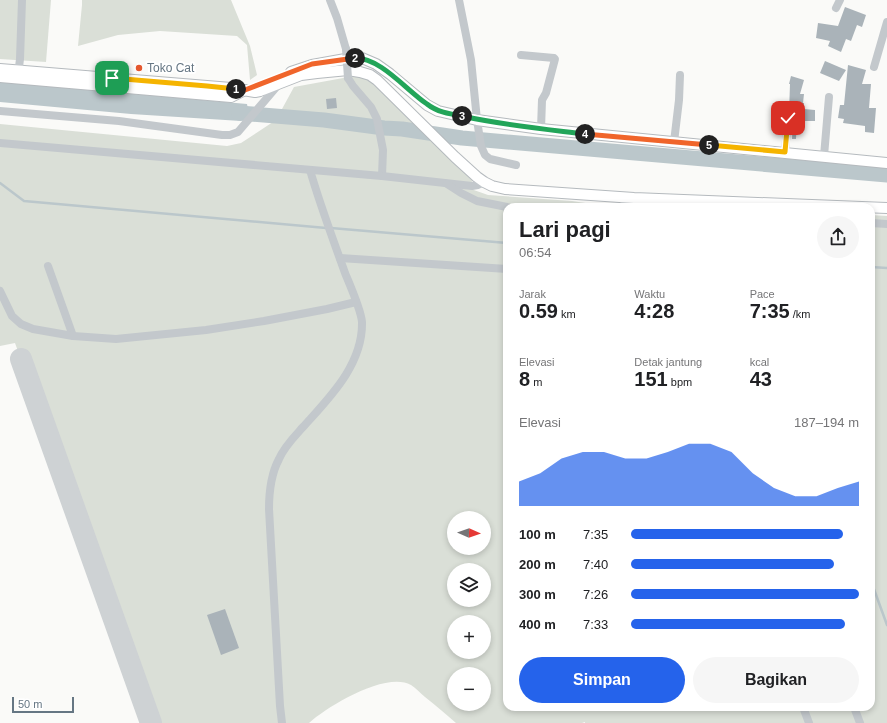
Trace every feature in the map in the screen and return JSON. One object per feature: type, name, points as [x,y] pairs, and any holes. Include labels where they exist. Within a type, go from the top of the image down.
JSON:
[{"type":"main road","points":[[245,90],[312,64],[351,58],[362,58],[376,64],[427,105],[438,111],[477,120],[541,129],[887,163]]},
{"type":"main road","points":[[0,69],[18,75]]},
{"type":"main road","points":[[0,77],[18,75],[207,86],[255,92],[301,75],[348,70],[360,72],[370,75],[377,80],[455,157],[477,177],[492,186],[505,189],[621,198],[754,203]]},
{"type":"main road","points":[[875,208],[887,208]]},
{"type":"street","points":[[18,75],[22,0]]},
{"type":"street","points":[[330,0],[346,49],[348,78],[371,107],[377,119],[383,150],[382,176]]},
{"type":"street","points":[[459,0],[471,60],[481,146],[485,155],[490,159],[516,165]]},
{"type":"street","points":[[836,8],[840,0]]},
{"type":"street","points":[[874,67],[887,22]]},
{"type":"street","points":[[521,55],[555,59],[546,93],[542,100],[541,129]]},
{"type":"street","points":[[674,142],[679,100],[680,75]]},
{"type":"street","points":[[0,111],[119,121],[230,135],[238,132],[280,83]]},
{"type":"street","points":[[824,156],[829,97]]},
{"type":"street","points":[[785,152],[788,118]]},
{"type":"street","points":[[0,143],[382,176],[472,186],[484,182]]},
{"type":"street","points":[[282,723],[269,509],[273,473],[279,457],[344,378],[355,356],[362,330],[362,319],[327,224],[310,170]]},
{"type":"street","points":[[446,183],[461,194],[477,201],[503,206]]},
{"type":"street","points":[[621,198],[629,203]]},
{"type":"street","points":[[875,223],[887,224]]},
{"type":"street","points":[[340,258],[503,269]]},
{"type":"street","points":[[48,266],[73,336]]},
{"type":"street","points":[[0,291],[12,316],[21,324],[33,329],[73,336],[116,339],[206,330],[264,321],[356,302]]},
{"type":"street","points":[[804,711],[809,723]]},
{"type":"street","points":[[856,711],[860,723]]},
{"type":"shaded area","points":[[0,0],[51,0],[46,62],[0,59]]},
{"type":"shaded area","points":[[82,0],[231,0],[250,46],[257,75],[250,80],[247,45],[237,36],[160,31],[118,35],[78,46]]},
{"type":"shaded area","points":[[354,76],[367,76],[472,180],[471,189],[488,195],[585,203],[503,203],[503,711],[875,711],[875,215],[887,216],[887,723],[456,723],[413,686],[400,682],[373,686],[358,692],[329,708],[309,723],[151,723],[15,343],[0,346],[0,124],[227,146],[241,143],[276,120],[294,87]]},
{"type":"shaded area","points":[[0,82],[247,104],[249,114],[241,121],[131,114],[0,102]]},
{"type":"building","points":[[845,7],[866,15],[862,27],[857,25],[851,41],[846,39],[841,52],[828,46],[830,41],[816,38],[818,23],[838,26]]},
{"type":"building","points":[[825,61],[846,70],[839,81],[820,73]]},
{"type":"building","points":[[848,65],[866,70],[862,84],[871,84],[869,108],[876,108],[874,133],[865,132],[865,126],[843,123],[844,119],[838,118],[840,105],[844,105]]},
{"type":"building","points":[[791,76],[804,80],[800,94],[804,94],[804,109],[815,110],[815,121],[797,121],[796,139],[792,139],[793,118],[789,113],[789,84]]},
{"type":"building","points":[[336,98],[337,108],[327,109],[326,99]]},
{"type":"building","points":[[225,609],[239,648],[221,655],[207,615]]},
{"type":"waterway","points":[[239,113],[324,120],[462,138],[887,175]]},
{"type":"waterway","points":[[0,183],[24,201],[326,228]]},
{"type":"waterway","points":[[331,228],[503,243]]},
{"type":"waterway","points":[[875,267],[887,268]]},
{"type":"waterway","points":[[875,592],[887,625]]},
{"type":"taxiway","points":[[21,359],[151,723]]},
{"type":"place","name":"Toko Cat","points":[[139,68]]},
{"type":"route","points":[[112,78],[245,90],[312,64],[351,58],[362,58],[376,64],[427,105],[438,111],[477,120],[541,129],[785,152],[788,118]]}]
